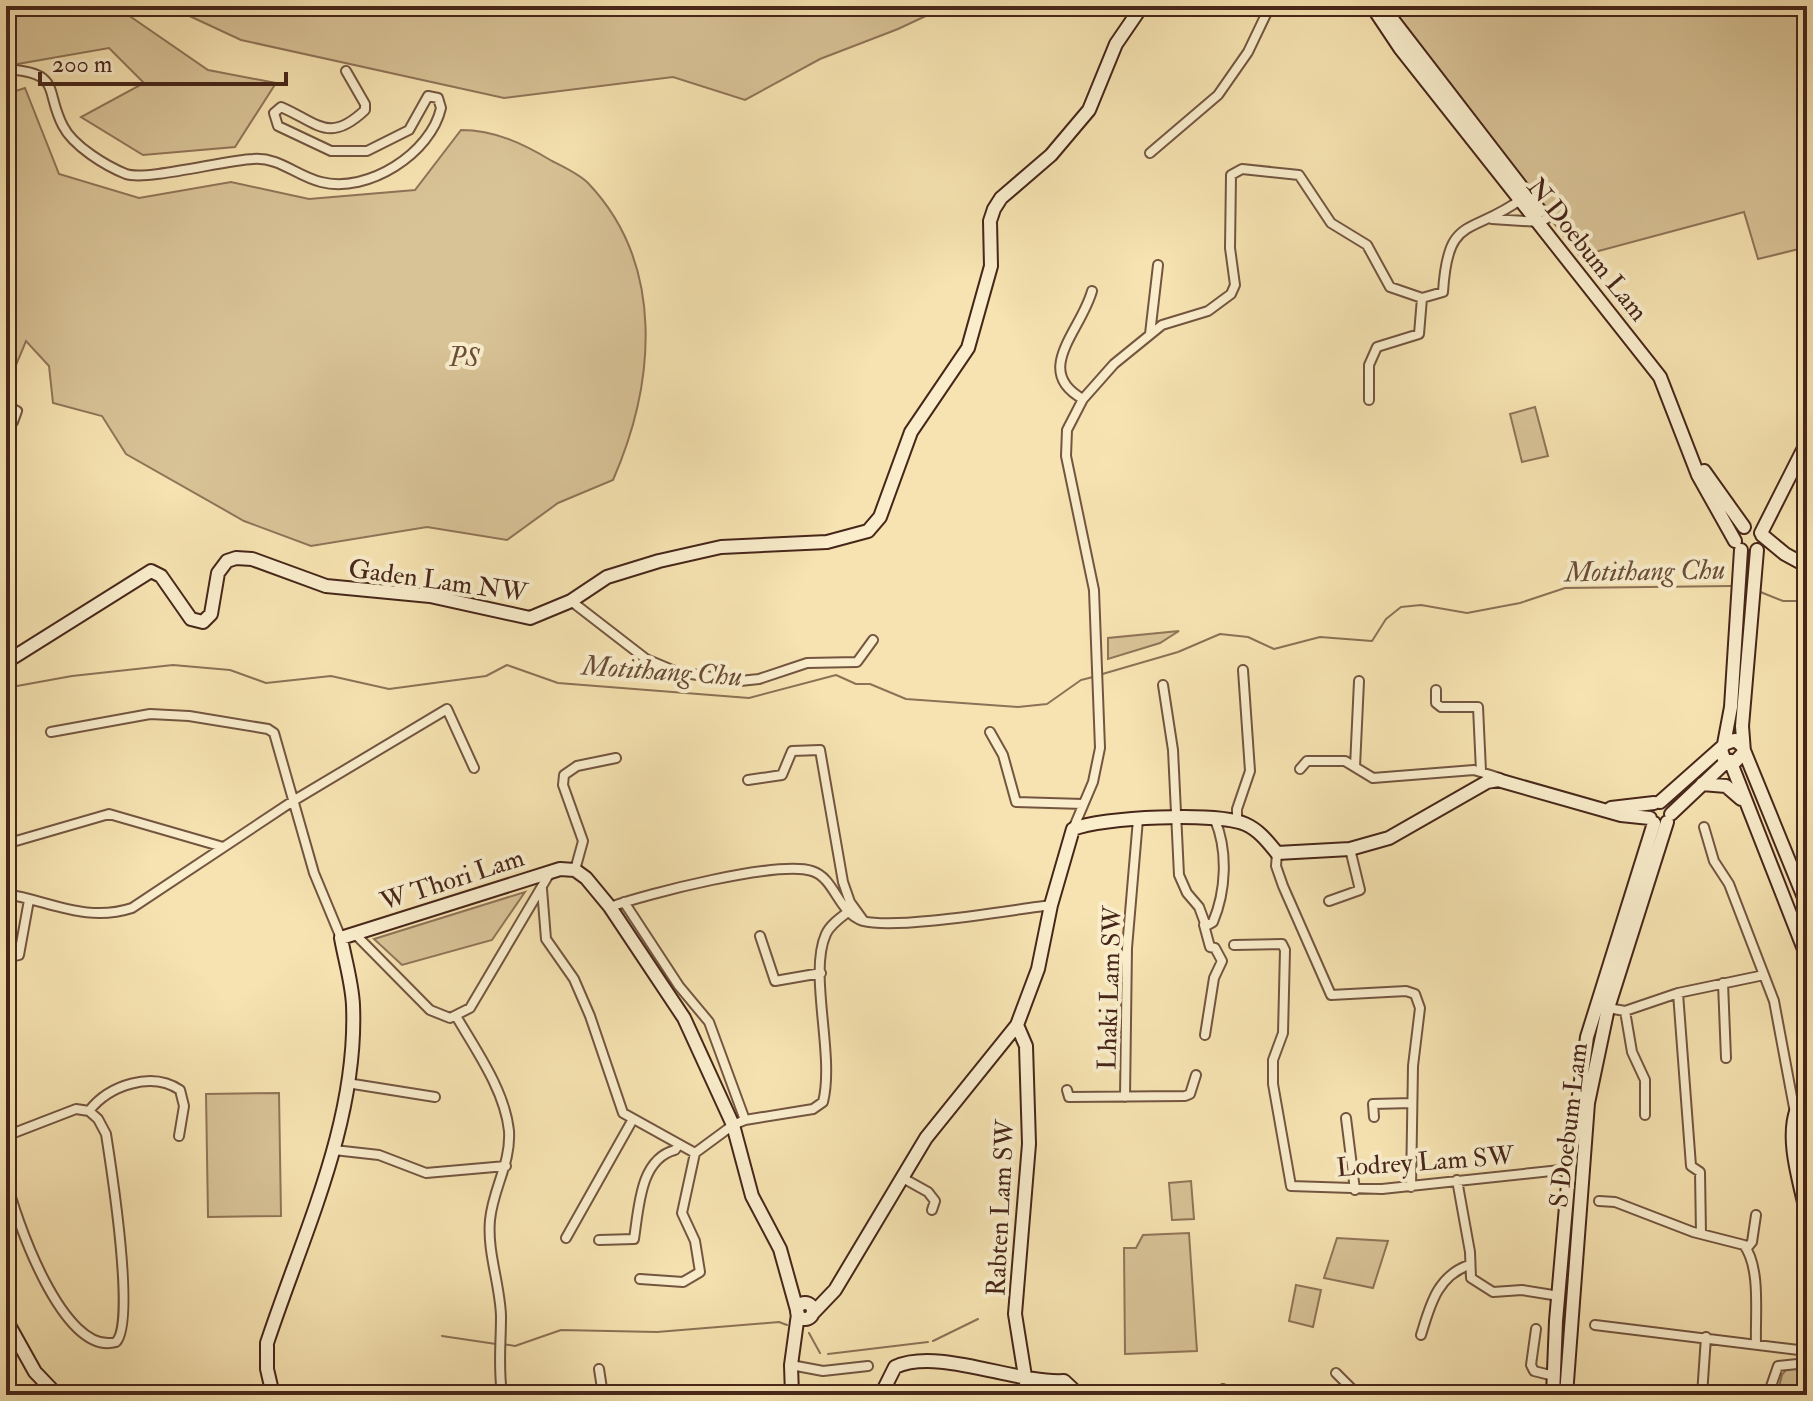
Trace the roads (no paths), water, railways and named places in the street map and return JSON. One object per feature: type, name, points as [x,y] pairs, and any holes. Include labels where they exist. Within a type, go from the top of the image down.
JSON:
[{"type":"main road","name":"Gaden Lam NW","points":[[6,662],[151,571],[161,576],[191,619],[203,622],[211,614],[218,573],[227,561],[236,558],[252,559],[326,586],[430,596],[518,616],[541,616],[607,577],[659,561],[738,545],[827,542],[858,536],[875,525],[911,432],[968,348],[991,266],[990,221],[994,209],[1001,198],[1051,155],[1089,110],[1116,44],[1142,6]]},
{"type":"main road","name":"N Doebum Lam","points":[[1372,6],[1400,48],[1665,371],[1705,473],[1746,526]]},
{"type":"main road","name":"N Doebum Lam","points":[[1382,6],[1523,197]]},
{"type":"main road","name":"N Doebum Lam","points":[[1543,220],[1660,377],[1698,475],[1738,552]]},
{"type":"main road","points":[[792,1395],[793,1347],[805,1311],[835,1290],[901,1177],[949,1107],[1017,1025],[1042,957],[1051,905],[1073,829],[1084,824],[1138,819],[1237,821],[1257,830],[1277,853],[1350,849],[1389,838],[1487,782],[1502,780],[1635,818],[1660,819],[1729,762],[1741,759],[1751,601],[1760,541],[1768,514],[1807,442]]},
{"type":"main road","points":[[1768,514],[1738,531],[1731,707],[1723,745],[1807,957]]},
{"type":"main road","points":[[1746,526],[1760,541],[1807,573]]},
{"type":"main road","points":[[1738,552],[1747,553],[1760,541]]},
{"type":"main road","points":[[1760,541],[1807,566]]},
{"type":"main road","points":[[1660,819],[1649,809],[1723,745],[1735,740],[1742,746],[1807,903]]},
{"type":"main road","points":[[1702,784],[1726,786],[1744,801]]},
{"type":"main road","points":[[1600,808],[1657,802],[1667,804],[1660,819]]},
{"type":"main road","name":"S Doebum Lam","points":[[1566,1395],[1588,1103],[1608,1008],[1660,819]]},
{"type":"main road","name":"S Doebum Lam","points":[[1553,1395],[1570,1169],[1587,1037],[1660,819]]},
{"type":"main road","name":"W Thori Lam","points":[[341,938],[552,870],[575,870]]},
{"type":"main road","points":[[575,870],[610,907],[684,1018],[739,1123],[752,1196],[780,1249],[788,1287],[805,1311]]},
{"type":"main road","points":[[273,1395],[267,1369],[267,1343],[334,1150],[347,1083],[353,999],[341,938]]},
{"type":"main road","name":"Rabten Lam SW","points":[[1017,1025],[1026,1046],[1029,1144],[1015,1314],[1023,1379],[1028,1395]]},
{"type":"main road","points":[[1799,1108],[1797,1161],[1807,1216]]},
{"type":"main road","points":[[6,1320],[35,1372],[57,1395]]},
{"type":"main road","points":[[881,1395],[895,1367],[914,1362],[1008,1372],[1023,1379],[1064,1381],[1079,1395]]},
{"type":"main road","points":[[366,1395],[402,1395]]},
{"type":"street","points":[[1150,153],[1171,133],[1198,116],[1218,95],[1248,52],[1270,6]]},
{"type":"street","points":[[6,69],[44,79],[54,91],[67,132],[125,173],[147,175],[268,158],[330,184],[379,174],[410,155],[431,132],[441,108],[438,98],[428,96],[409,130],[367,151],[354,153],[331,151],[278,126],[274,113],[281,107],[330,129],[345,126],[358,117],[365,110],[365,104],[346,71]]},
{"type":"street","points":[[1073,829],[1099,760],[1094,590],[1066,447],[1070,421],[1083,399],[1114,364],[1150,334],[1162,325],[1208,311],[1226,300],[1234,289],[1229,182],[1238,170],[1299,175],[1331,223],[1367,245],[1390,287],[1422,298],[1443,292],[1448,248],[1457,235],[1491,219],[1523,197]]},
{"type":"street","points":[[1491,219],[1543,220]]},
{"type":"street","points":[[1150,334],[1158,265]]},
{"type":"street","points":[[1083,399],[1069,391],[1060,375],[1060,357],[1081,323],[1092,291]]},
{"type":"street","points":[[1369,400],[1369,365],[1377,347],[1419,334],[1422,298]]},
{"type":"street","points":[[6,405],[17,411],[13,422],[6,425]]},
{"type":"street","points":[[571,601],[660,666],[723,680],[759,679],[819,661],[857,662],[873,640]]},
{"type":"street","points":[[6,653],[26,649]]},
{"type":"street","points":[[1237,821],[1237,809],[1250,771],[1243,670]]},
{"type":"street","points":[[1355,767],[1359,681]]},
{"type":"street","points":[[1163,685],[1172,735],[1179,875],[1187,893],[1199,907],[1210,947],[1215,948],[1222,961],[1214,978],[1205,1035]]},
{"type":"street","points":[[1436,690],[1436,703],[1441,707],[1478,707],[1481,771]]},
{"type":"street","points":[[223,847],[109,814],[9,843],[8,894],[70,912],[119,912],[132,908],[293,801],[447,709],[474,768]]},
{"type":"street","points":[[51,732],[150,714],[178,714],[262,726],[274,733],[314,873],[341,938]]},
{"type":"street","points":[[990,732],[1003,755],[1016,802],[1083,804]]},
{"type":"street","points":[[748,780],[782,775],[792,751],[820,750],[843,882],[850,902],[865,921]]},
{"type":"street","points":[[575,870],[583,841],[563,785],[564,775],[577,766],[616,758]]},
{"type":"street","points":[[1300,769],[1307,761],[1317,759],[1345,761],[1373,778],[1481,771],[1502,780]]},
{"type":"street","name":"Lhaki Lam SW","points":[[1067,1090],[1069,1097],[1125,1097],[1127,948],[1138,819]]},
{"type":"street","points":[[1204,925],[1213,922],[1222,894],[1223,849],[1215,820]]},
{"type":"street","points":[[1704,827],[1714,861],[1731,888],[1774,1001],[1799,1108]]},
{"type":"street","points":[[1329,901],[1360,890],[1350,849]]},
{"type":"street","points":[[1277,853],[1276,866],[1331,995],[1389,989],[1415,994],[1420,1008],[1412,1103],[1411,1187]]},
{"type":"street","points":[[354,933],[430,1010],[450,1018],[470,1008],[552,870]]},
{"type":"street","points":[[610,907],[728,876],[803,870],[820,876],[848,912],[865,921],[933,919],[1051,905]]},
{"type":"street","points":[[542,889],[546,939],[574,979],[623,1113],[695,1153]]},
{"type":"street","points":[[6,958],[19,955],[29,900]]},
{"type":"street","points":[[624,902],[679,986],[709,1022],[739,1123]]},
{"type":"street","points":[[640,1279],[683,1282],[700,1272],[695,1241],[682,1213],[695,1153],[739,1123],[813,1109],[823,1102],[826,1074],[821,973],[825,937],[848,912]]},
{"type":"street","points":[[760,936],[775,981],[821,973]]},
{"type":"street","name":"Lodrey Lam SW","points":[[1234,945],[1282,944],[1285,950],[1283,1033],[1273,1060],[1273,1084],[1291,1186],[1355,1190],[1411,1187],[1570,1169]]},
{"type":"street","points":[[1608,1008],[1625,1011],[1678,993],[1764,975]]},
{"type":"street","points":[[1723,983],[1726,1058]]},
{"type":"street","points":[[1678,993],[1691,1166],[1700,1172],[1701,1234]]},
{"type":"street","points":[[1625,1011],[1632,1052],[1645,1080],[1645,1115]]},
{"type":"street","points":[[456,1016],[480,1056],[506,1116],[506,1166],[490,1219],[501,1315],[497,1356],[502,1395]]},
{"type":"street","points":[[1125,1097],[1185,1096],[1190,1094],[1196,1075]]},
{"type":"street","points":[[89,1111],[106,1093],[122,1087],[157,1081],[170,1083],[180,1090],[184,1106],[179,1136]]},
{"type":"street","points":[[347,1083],[435,1097]]},
{"type":"street","points":[[1374,1117],[1373,1104],[1412,1103]]},
{"type":"street","points":[[6,1136],[76,1109],[89,1111],[106,1134],[120,1239],[124,1329],[116,1342],[101,1344],[88,1340],[65,1317],[16,1213],[6,1178]]},
{"type":"street","points":[[1346,1118],[1355,1190]]},
{"type":"street","points":[[566,1238],[633,1119]]},
{"type":"street","points":[[599,1240],[634,1239],[650,1167],[659,1154],[675,1150],[679,1144]]},
{"type":"street","points":[[334,1150],[379,1155],[426,1173],[506,1166]]},
{"type":"street","points":[[901,1177],[932,1195],[935,1201],[932,1210]]},
{"type":"street","points":[[1457,1180],[1470,1252],[1471,1278],[1493,1292],[1522,1290],[1559,1296]]},
{"type":"street","points":[[1599,1201],[1615,1202],[1701,1234],[1738,1242],[1747,1248],[1755,1294],[1756,1343]]},
{"type":"street","points":[[1747,1248],[1752,1242],[1756,1215]]},
{"type":"street","points":[[1421,1335],[1432,1299],[1451,1271],[1469,1265]]},
{"type":"street","points":[[1595,1325],[1807,1351]]},
{"type":"street","points":[[1536,1329],[1531,1365],[1534,1371],[1554,1376]]},
{"type":"street","points":[[1702,1395],[1706,1337]]},
{"type":"street","points":[[1768,1395],[1778,1366],[1807,1363]]},
{"type":"street","points":[[791,1365],[823,1371],[868,1366]]},
{"type":"street","points":[[599,1369],[603,1395]]},
{"type":"street","points":[[1336,1373],[1358,1395]]},
{"type":"street","points":[[1223,1389],[1234,1395]]},
{"type":"waterway","name":"Motithang Chu","points":[[1099,675],[1178,652],[1220,634],[1248,637],[1274,649],[1320,637],[1372,641],[1386,619],[1401,607],[1421,605],[1467,613],[1520,603],[1565,588],[1732,586]]},
{"type":"waterway","name":"Motithang Chu","points":[[1758,591],[1783,601],[1807,601]]},
{"type":"waterway","name":"Motithang Chu","points":[[6,688],[72,676],[173,665],[230,670],[266,683],[331,676],[389,689],[486,676],[507,665],[558,683],[749,698],[836,675],[856,684],[870,684],[906,699],[1018,707],[1047,704],[1081,680],[1093,677]]},
{"type":"waterway","points":[[933,1341],[978,1319]]},
{"type":"waterway","points":[[503,1344],[515,1346],[561,1330],[657,1332],[779,1322],[787,1325]]},
{"type":"waterway","points":[[809,1333],[820,1353]]},
{"type":"waterway","points":[[442,1336],[496,1344]]},
{"type":"waterway","points":[[828,1354],[928,1342]]},
{"type":"park label","name":"PS","points":[[464,357]]}]
